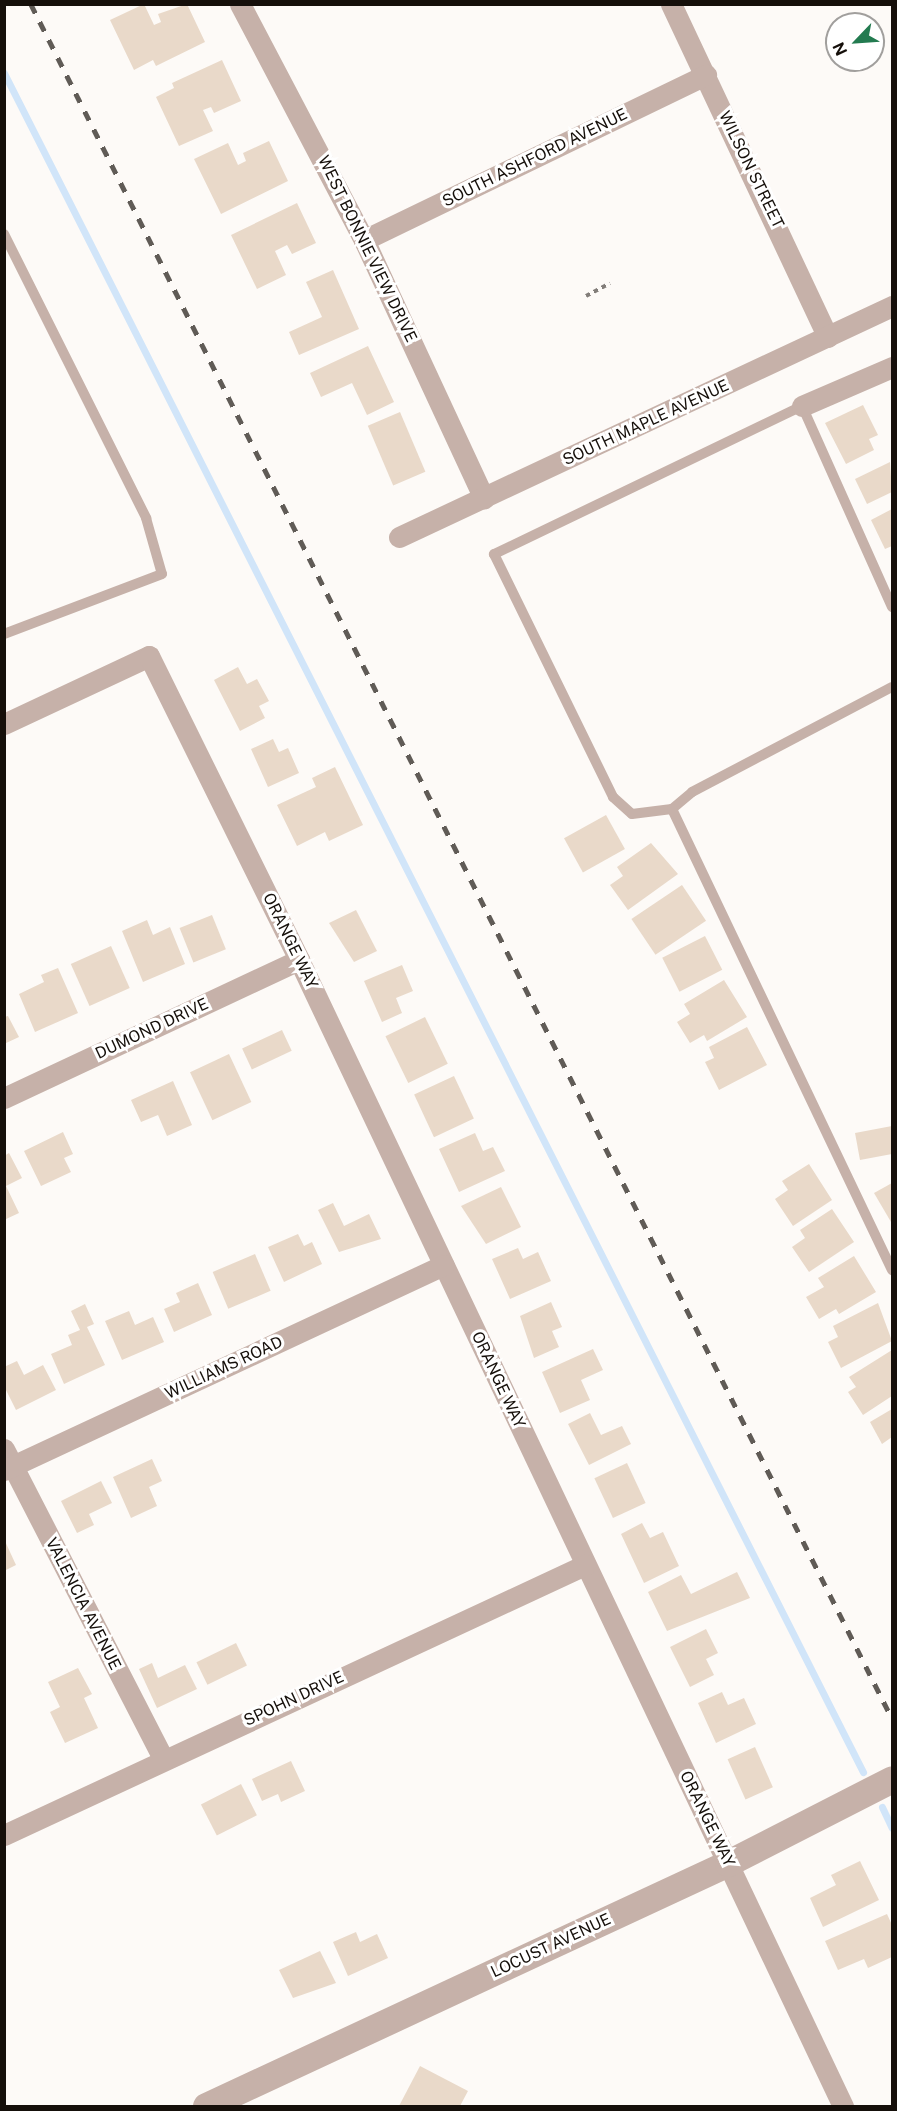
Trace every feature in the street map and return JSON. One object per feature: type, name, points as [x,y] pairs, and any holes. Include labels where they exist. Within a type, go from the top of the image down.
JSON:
[{"type":"street","name":"WEST BONNIE VIEW DRIVE","points":[[240,4],[364,240],[484,499]]},
{"type":"street","name":"WILSON STREET","points":[[671,4],[828,337]]},
{"type":"street","name":"SOUTH ASHFORD AVENUE","points":[[364,240],[705,75]]},
{"type":"street","name":"SOUTH MAPLE AVENUE","points":[[399,537],[892,306]]},
{"type":"street","points":[[801,406],[892,367]]},
{"type":"street","name":"ORANGE WAY","points":[[4,724],[149,656],[299,960],[843,2106]]},
{"type":"street","name":"DUMOND DRIVE","points":[[4,1098],[299,960]]},
{"type":"street","name":"WILLIAMS ROAD","points":[[7,1462],[444,1265]]},
{"type":"street","name":"VALENCIA AVENUE","points":[[7,1462],[163,1759]]},
{"type":"street","name":"SPOHN DRIVE","points":[[4,1835],[163,1759],[585,1565]]},
{"type":"street","name":"LOCUST AVENUE","points":[[206,2106],[728,1863],[892,1779]]},
{"type":"lane","points":[[4,234],[146,518],[162,574],[4,634]]},
{"type":"lane","points":[[892,607],[801,406],[494,554],[613,797],[632,814],[672,809],[692,792],[892,687]]},
{"type":"lane","points":[[672,809],[892,1270]]},
{"type":"path","points":[[586,296],[610,283]]},
{"type":"building","points":[[144,4],[154,25],[161,22],[158,14],[187,4],[205,42],[156,66],[153,60],[134,70],[110,20]]},
{"type":"building","points":[[222,60],[241,101],[214,113],[211,107],[203,110],[213,131],[179,146],[156,97],[174,88],[172,83]]},
{"type":"building","points":[[269,141],[288,181],[221,214],[194,159],[228,143],[238,165],[246,161],[243,153]]},
{"type":"building","points":[[297,203],[316,243],[292,254],[287,245],[275,251],[286,275],[257,289],[231,235]]},
{"type":"building","points":[[333,270],[359,329],[299,355],[289,332],[322,317],[306,282]]},
{"type":"building","points":[[368,346],[394,402],[367,415],[352,383],[321,397],[310,373]]},
{"type":"building","points":[[863,405],[878,435],[869,439],[874,450],[846,464],[825,423]]},
{"type":"building","points":[[400,412],[425,472],[393,486],[368,426]]},
{"type":"building","points":[[890,462],[892,492],[867,504],[855,479]]},
{"type":"building","points":[[892,509],[892,546],[885,549],[871,520]]},
{"type":"building","points":[[238,667],[247,684],[257,679],[269,701],[259,706],[265,718],[240,731],[214,680]]},
{"type":"building","points":[[273,739],[279,752],[288,748],[299,773],[268,787],[251,749]]},
{"type":"building","points":[[335,767],[363,825],[329,841],[325,832],[297,846],[277,805],[316,787],[312,778]]},
{"type":"building","points":[[606,815],[625,849],[583,872],[564,838]]},
{"type":"building","points":[[651,843],[678,874],[628,910],[610,885],[623,876],[617,867]]},
{"type":"building","points":[[682,885],[706,921],[655,955],[631,919]]},
{"type":"building","points":[[356,910],[377,951],[354,962],[329,923]]},
{"type":"building","points":[[212,915],[226,949],[193,962],[180,928]]},
{"type":"building","points":[[147,920],[153,935],[170,927],[185,964],[143,982],[122,931]]},
{"type":"building","points":[[705,936],[722,970],[679,992],[662,958]]},
{"type":"building","points":[[111,946],[130,988],[90,1006],[71,964]]},
{"type":"building","points":[[402,965],[413,991],[396,998],[402,1013],[382,1022],[364,981]]},
{"type":"building","points":[[58,968],[78,1013],[35,1032],[19,994],[44,982],[41,975]]},
{"type":"building","points":[[724,980],[747,1017],[707,1041],[704,1035],[690,1043],[677,1022],[690,1014],[684,1004]]},
{"type":"building","points":[[8,1016],[19,1037],[4,1044],[4,1017]]},
{"type":"building","points":[[425,1017],[448,1064],[408,1083],[385,1036]]},
{"type":"building","points":[[747,1027],[767,1065],[719,1090],[705,1062],[714,1058],[709,1047]]},
{"type":"building","points":[[282,1030],[292,1051],[252,1069],[242,1049]]},
{"type":"building","points":[[229,1054],[251,1102],[212,1120],[190,1072]]},
{"type":"building","points":[[454,1076],[474,1119],[434,1137],[414,1095]]},
{"type":"building","points":[[173,1081],[192,1125],[167,1136],[158,1115],[141,1122],[131,1100]]},
{"type":"building","points":[[892,1126],[892,1154],[860,1160],[855,1133]]},
{"type":"building","points":[[63,1132],[73,1154],[64,1158],[71,1172],[41,1186],[24,1151]]},
{"type":"building","points":[[475,1133],[483,1151],[493,1147],[505,1171],[459,1192],[439,1149]]},
{"type":"building","points":[[9,1153],[22,1178],[6,1186],[19,1213],[4,1220],[4,1156]]},
{"type":"building","points":[[809,1164],[832,1200],[793,1226],[775,1199],[788,1190],[782,1181]]},
{"type":"building","points":[[892,1183],[892,1221],[891,1222],[874,1193]]},
{"type":"building","points":[[501,1187],[521,1227],[486,1244],[461,1206]]},
{"type":"building","points":[[333,1203],[344,1226],[369,1214],[381,1239],[339,1252],[318,1210]]},
{"type":"building","points":[[832,1209],[854,1242],[809,1272],[792,1247],[805,1238],[800,1230]]},
{"type":"building","points":[[298,1234],[304,1246],[312,1242],[322,1264],[284,1282],[268,1247]]},
{"type":"building","points":[[518,1248],[523,1259],[538,1252],[551,1281],[510,1299],[492,1259]]},
{"type":"building","points":[[255,1254],[271,1291],[228,1309],[213,1272]]},
{"type":"building","points":[[854,1256],[876,1292],[839,1314],[836,1309],[819,1319],[806,1297],[824,1287],[818,1278]]},
{"type":"building","points":[[198,1283],[212,1315],[174,1332],[164,1309],[180,1302],[176,1293]]},
{"type":"building","points":[[551,1302],[562,1327],[552,1331],[559,1347],[534,1358],[520,1316]]},
{"type":"building","points":[[878,1303],[892,1341],[841,1368],[828,1342],[838,1337],[833,1326]]},
{"type":"building","points":[[85,1304],[94,1324],[87,1327],[105,1365],[64,1384],[51,1354],[72,1345],[68,1335],[80,1330],[71,1311]]},
{"type":"building","points":[[129,1311],[135,1325],[153,1317],[164,1342],[122,1360],[105,1321]]},
{"type":"building","points":[[593,1349],[603,1370],[581,1380],[590,1400],[560,1413],[542,1372]]},
{"type":"building","points":[[892,1350],[892,1396],[863,1415],[848,1392],[856,1387],[849,1377]]},
{"type":"building","points":[[17,1361],[24,1375],[43,1365],[56,1390],[16,1410],[4,1386],[4,1367]]},
{"type":"building","points":[[892,1409],[892,1437],[882,1444],[870,1422]]},
{"type":"building","points":[[590,1413],[601,1435],[622,1426],[631,1444],[589,1465],[568,1424]]},
{"type":"building","points":[[152,1459],[162,1481],[149,1487],[157,1506],[131,1518],[113,1477]]},
{"type":"building","points":[[627,1463],[646,1503],[613,1518],[594,1478]]},
{"type":"building","points":[[101,1481],[112,1503],[89,1514],[94,1525],[77,1533],[61,1501]]},
{"type":"building","points":[[642,1523],[650,1538],[663,1532],[679,1566],[644,1583],[621,1534]]},
{"type":"building","points":[[4,1539],[16,1565],[4,1571]]},
{"type":"building","points":[[737,1572],[750,1598],[667,1631],[648,1592],[681,1575],[691,1594]]},
{"type":"building","points":[[706,1629],[718,1653],[706,1659],[714,1675],[690,1687],[670,1647]]},
{"type":"building","points":[[236,1643],[247,1665],[207,1685],[196,1662]]},
{"type":"building","points":[[152,1663],[158,1678],[185,1665],[197,1689],[157,1708],[139,1669]]},
{"type":"building","points":[[78,1668],[92,1694],[84,1698],[98,1728],[65,1743],[50,1712],[60,1707],[48,1682]]},
{"type":"building","points":[[722,1692],[728,1705],[744,1698],[756,1724],[716,1743],[698,1703]]},
{"type":"building","points":[[755,1747],[773,1787],[745,1799],[728,1759]]},
{"type":"building","points":[[291,1761],[305,1791],[281,1802],[278,1794],[262,1801],[252,1779]]},
{"type":"building","points":[[241,1784],[257,1815],[217,1836],[201,1804]]},
{"type":"building","points":[[860,1861],[879,1900],[823,1927],[810,1898],[836,1885],[831,1875]]},
{"type":"building","points":[[887,1914],[892,1925],[892,1957],[868,1968],[864,1959],[838,1970],[825,1941]]},
{"type":"building","points":[[356,1932],[360,1942],[377,1934],[388,1958],[348,1976],[333,1942]]},
{"type":"building","points":[[320,1951],[336,1983],[293,1998],[279,1970]]},
{"type":"building","points":[[420,2066],[468,2091],[460,2106],[399,2106]]},
{"type":"waterway","points":[[4,73],[863,1772]]},
{"type":"waterway","points":[[882,1807],[892,1828]]},
{"type":"railway","points":[[31,4],[892,1718]]}]
